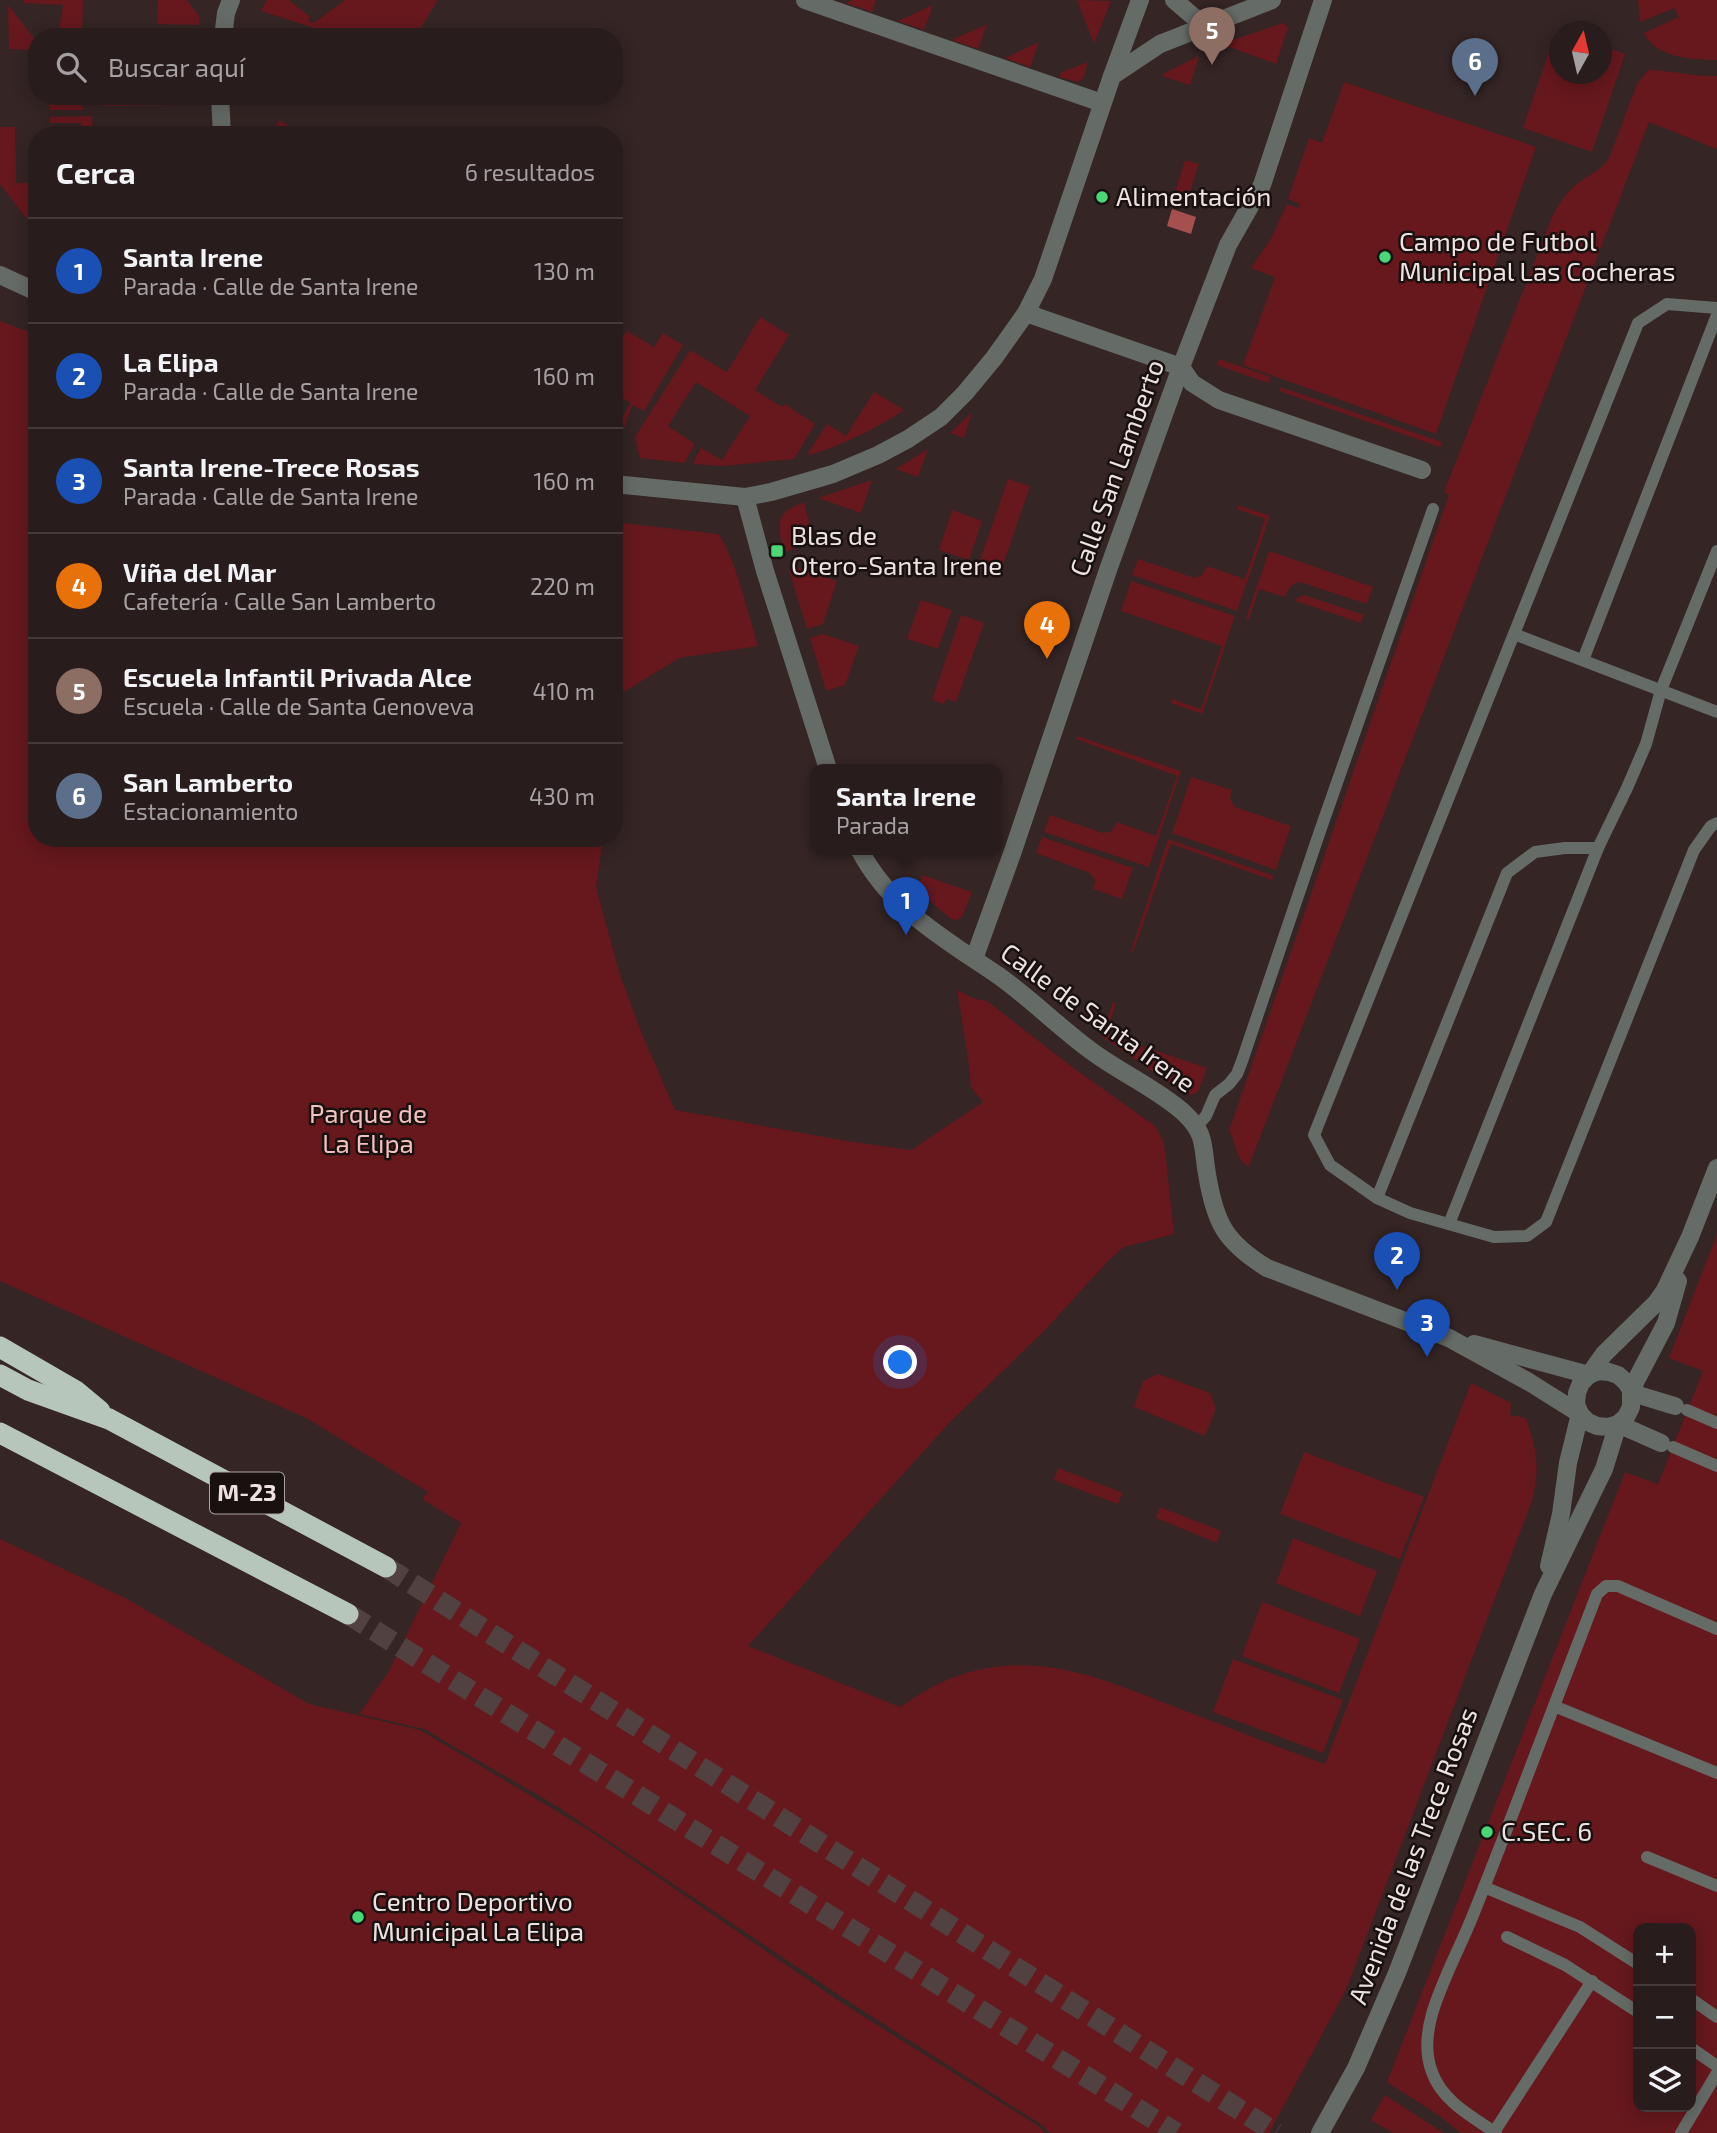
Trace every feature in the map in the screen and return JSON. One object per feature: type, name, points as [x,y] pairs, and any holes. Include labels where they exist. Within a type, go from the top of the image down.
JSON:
[{"type":"highway","points":[[0,1347],[76,1391],[109,1419]]},
{"type":"highway","name":"M-23","points":[[0,1375],[28,1390],[109,1419],[386,1567]]},
{"type":"highway","name":"M-23","points":[[0,1433],[348,1614]]},
{"type":"highway","points":[[0,1438],[71,1468]]},
{"type":"street","points":[[224,28],[231,0]]},
{"type":"street","points":[[805,0],[1102,103]]},
{"type":"street","points":[[623,485],[745,496],[771,492],[833,474],[878,455],[941,417],[995,358],[1026,313],[1043,279],[1140,0]]},
{"type":"street","points":[[1174,0],[1195,18],[1212,23]]},
{"type":"street","points":[[1112,76],[1160,44],[1272,0]]},
{"type":"street","name":"Calle San Lamberto","points":[[974,959],[1181,367],[1228,245],[1262,185],[1323,0]]},
{"type":"street","points":[[220,105],[222,126]]},
{"type":"street","points":[[0,275],[28,288]]},
{"type":"street","points":[[1026,313],[1181,367],[1192,383],[1219,400],[1422,470]]},
{"type":"street","points":[[745,496],[765,571],[826,764]]},
{"type":"street","name":"Calle de Santa Irene","points":[[862,855],[888,893],[915,918],[1016,988],[1090,1050],[1181,1111],[1197,1126],[1205,1146],[1206,1172],[1214,1208],[1229,1238],[1245,1254],[1267,1268],[1449,1338],[1594,1373],[1609,1372],[1626,1382],[1631,1392],[1681,1408]]},
{"type":"street","name":"Avenida de las Trece Rosas","points":[[1543,1594],[1561,1514],[1566,1468],[1580,1415],[1576,1404],[1581,1383],[1594,1373],[1604,1354],[1656,1303],[1665,1290],[1690,1237],[1717,1168]]},
{"type":"street","name":"Avenida de las Trece Rosas","points":[[1320,2133],[1356,2068],[1397,1973],[1543,1594],[1604,1469],[1618,1424],[1626,1417],[1631,1407],[1631,1392],[1666,1322],[1690,1237]]},
{"type":"street","name":"Calle de Santa Irene","points":[[1449,1338],[1529,1382],[1588,1422],[1608,1427],[1618,1424],[1667,1445]]},
{"type":"lane","points":[[1717,308],[1667,304],[1638,323],[1314,1135],[1330,1165],[1377,1198],[1410,1213],[1494,1237],[1527,1236],[1546,1222],[1694,850],[1717,823]]},
{"type":"lane","points":[[1583,660],[1717,315]]},
{"type":"lane","points":[[1197,1126],[1215,1096],[1237,1074],[1433,509]]},
{"type":"lane","points":[[1449,1224],[1598,848],[1646,744],[1661,690],[1717,551]]},
{"type":"lane","points":[[1514,634],[1717,712]]},
{"type":"lane","points":[[1377,1198],[1507,873],[1535,852],[1598,848]]},
{"type":"lane","points":[[0,1381],[28,1390]]},
{"type":"lane","points":[[1681,1408],[1717,1423]]},
{"type":"lane","points":[[1667,1445],[1717,1466]]},
{"type":"lane","points":[[1592,1981],[1495,2133],[1454,2104],[1439,2088],[1428,2054],[1432,2014],[1597,1594],[1606,1587],[1618,1586],[1717,1629]]},
{"type":"lane","points":[[1554,1706],[1717,1773]]},
{"type":"lane","points":[[1647,1857],[1717,1886]]},
{"type":"lane","points":[[1484,1887],[1580,1927],[1633,1961]]},
{"type":"lane","points":[[1507,1937],[1592,1981],[1633,2009]]},
{"type":"lane","points":[[1696,2002],[1717,2017]]},
{"type":"lane","points":[[1692,2049],[1717,2066]]},
{"type":"lane","points":[[1681,2133],[1717,2073]]},
{"type":"green space","points":[[24,0],[83,0],[82,28],[59,28],[63,5],[23,3]]},
{"type":"green space","points":[[158,0],[187,0],[199,16],[200,25],[157,24]]},
{"type":"green space","points":[[267,0],[289,0],[310,17],[308,21],[314,23],[345,0],[438,0],[421,28],[314,28],[261,11]]},
{"type":"green space","points":[[852,0],[876,0],[872,12],[846,3]]},
{"type":"green space","points":[[1077,0],[1111,1],[1094,44]]},
{"type":"green space","points":[[1638,0],[1717,0],[1717,60],[1676,56],[1657,48],[1644,33],[1679,17],[1674,8],[1640,22]]},
{"type":"green space","points":[[8,5],[28,31],[28,50],[9,49]]},
{"type":"green space","points":[[933,5],[924,30],[898,21]]},
{"type":"green space","points":[[1283,23],[1288,28],[1276,64],[1221,44]]},
{"type":"green space","points":[[987,24],[978,49],[952,40]]},
{"type":"green space","points":[[1039,42],[1030,67],[1005,58]]},
{"type":"green space","points":[[1612,49],[1625,54],[1592,152],[1523,128],[1549,52],[1549,84],[1612,84]]},
{"type":"green space","points":[[1199,56],[1190,85],[1162,76],[1163,74]]},
{"type":"green space","points":[[1088,62],[1084,77],[1078,82],[1059,77],[1062,72]]},
{"type":"green space","points":[[1648,70],[1717,76],[1717,149],[1649,122],[1249,1166],[1241,1160],[1229,1131],[1449,495],[1444,492],[1553,215],[1571,190],[1609,158],[1637,84]]},
{"type":"green space","name":"Campo de Futbol Municipal Las Cocheras","points":[[1344,82],[1536,147],[1436,434],[1243,365],[1275,277],[1251,268],[1272,237],[1287,204],[1299,208],[1300,204],[1288,199],[1309,138],[1322,143]]},
{"type":"green space","points":[[50,105],[81,105],[85,110],[50,110]]},
{"type":"green space","points":[[102,105],[195,105],[102,106]]},
{"type":"green space","points":[[92,116],[93,126],[81,126],[81,123],[50,123],[50,117]]},
{"type":"green space","points":[[279,120],[288,126],[275,126]]},
{"type":"green space","points":[[0,127],[15,127],[16,183],[28,183],[28,220],[0,184]]},
{"type":"green space","points":[[1185,160],[1199,164],[1188,199],[1174,195]]},
{"type":"green space","points":[[760,317],[789,335],[755,390],[782,407],[785,404],[815,424],[794,459],[722,466],[694,464],[701,448],[722,460],[750,416],[696,382],[668,426],[695,444],[684,463],[640,458],[635,437],[690,350],[727,372]]},
{"type":"green space","name":"Parque de La Elipa","points":[[0,321],[28,332],[28,847],[602,847],[596,887],[619,972],[641,1032],[675,1110],[911,1150],[983,1102],[971,1087],[957,990],[972,998],[987,1001],[1155,1126],[1163,1140],[1174,1234],[1124,1247],[1110,1259],[1045,1330],[950,1422],[748,1646],[900,1707],[938,1684],[980,1670],[1008,1666],[1060,1669],[1112,1683],[1325,1764],[1471,1383],[1511,1403],[1510,1415],[1526,1418],[1533,1440],[1536,1478],[1532,1501],[1346,1990],[1269,2133],[1050,2133],[1042,2125],[854,2005],[555,1805],[424,1729],[359,1714],[389,1671],[461,1523],[422,1499],[428,1492],[306,1418],[0,1281]]},
{"type":"green space","points":[[627,331],[654,347],[663,333],[683,345],[644,411],[632,405],[623,431],[623,416],[631,403],[623,398],[623,337]]},
{"type":"green space","points":[[1219,359],[1271,377],[1268,383],[1217,365]]},
{"type":"green space","points":[[1280,387],[1442,442],[1440,447],[1279,391]]},
{"type":"green space","points":[[874,392],[904,410],[847,441],[810,455],[808,453],[827,424],[846,436]]},
{"type":"green space","points":[[972,412],[964,438],[950,433]]},
{"type":"green space","points":[[928,449],[918,477],[896,469]]},
{"type":"green space","points":[[1008,479],[1030,486],[1001,571],[979,563]]},
{"type":"green space","points":[[872,480],[861,513],[818,498]]},
{"type":"green space","points":[[804,502],[810,527],[804,545],[784,552],[780,521],[787,511]]},
{"type":"green space","points":[[1238,505],[1270,516],[1237,611],[1132,575],[1138,559],[1195,578],[1202,575],[1207,566],[1245,579],[1265,519],[1237,509]]},
{"type":"green space","points":[[952,510],[982,521],[969,560],[939,550]]},
{"type":"green space","points":[[623,523],[718,534],[730,555],[758,646],[679,658],[623,692]]},
{"type":"green space","points":[[1269,551],[1373,587],[1367,604],[1300,582],[1292,585],[1285,597],[1259,589],[1249,619],[1246,618]]},
{"type":"green space","points":[[799,568],[837,581],[823,624],[807,629],[789,570]]},
{"type":"green space","points":[[1131,581],[1235,616],[1202,714],[1171,703],[1172,699],[1201,709],[1222,646],[1121,611]]},
{"type":"green space","points":[[1304,595],[1364,615],[1361,623],[1296,601]]},
{"type":"green space","points":[[921,600],[952,610],[938,649],[907,639]]},
{"type":"green space","points":[[961,615],[984,623],[956,702],[946,699],[944,704],[932,700]]},
{"type":"green space","points":[[823,634],[859,646],[845,685],[826,691],[810,638]]},
{"type":"green space","points":[[1077,736],[1181,771],[1149,867],[1044,832],[1050,815],[1103,833],[1112,831],[1117,822],[1156,836],[1177,776],[1076,739]]},
{"type":"green space","points":[[1191,777],[1232,790],[1230,799],[1235,807],[1291,826],[1276,870],[1172,833]]},
{"type":"green space","points":[[1042,837],[1133,868],[1122,899],[1093,889],[1095,880],[1090,873],[1036,853]]},
{"type":"green space","points":[[1168,839],[1274,876],[1272,880],[1171,844],[1133,952],[1131,951]]},
{"type":"green space","points":[[922,875],[972,892],[962,917],[951,919],[917,890]]},
{"type":"green space","points":[[1113,1002],[1116,1003],[1106,1034],[1207,1068],[1198,1092],[1191,1095],[1184,1093],[1101,1036]]},
{"type":"green space","points":[[1717,1234],[1717,2133],[1460,2133],[1440,2116],[1387,2082],[1625,1472],[1658,1484],[1703,1371],[1669,1358]]},
{"type":"green space","points":[[1158,1374],[1210,1393],[1216,1409],[1205,1436],[1134,1407],[1143,1381]]},
{"type":"green space","points":[[1304,1452],[1424,1497],[1400,1559],[1280,1514]]},
{"type":"green space","points":[[1058,1468],[1123,1493],[1118,1504],[1054,1480]]},
{"type":"green space","points":[[1160,1507],[1221,1531],[1217,1543],[1156,1518]]},
{"type":"green space","points":[[1293,1538],[1377,1571],[1360,1616],[1276,1583]]},
{"type":"green space","name":"Centro Deportivo Municipal La Elipa","points":[[0,1539],[127,1599],[309,1704],[420,1730],[590,1831],[842,2003],[1040,2127],[1045,2133],[0,2133]]},
{"type":"green space","points":[[1262,1602],[1360,1639],[1339,1693],[1242,1656]]},
{"type":"green space","points":[[1233,1659],[1343,1700],[1323,1753],[1213,1712]]},
{"type":"green space","points":[[1385,2095],[1444,2133],[1393,2133],[1371,2120]]},
{"type":"shaded area","points":[[1172,209],[1196,217],[1191,234],[1167,226]]},
{"type":"tunnel","points":[[386,1567],[1276,2133]]},
{"type":"tunnel","points":[[348,1614],[1176,2133]]},
{"type":"place","name":"Escuela Infantil Privada Alce","points":[[1212,65]]},
{"type":"place","name":"San Lamberto","points":[[1475,96]]},
{"type":"place","name":"Alimentación","points":[[1102,197]]},
{"type":"place","name":"Campo de Futbol Municipal Las Cocheras","points":[[1385,257]]},
{"type":"place","name":"Blas de Otero-Santa Irene","points":[[777,551]]},
{"type":"place","name":"Viña del Mar","points":[[1047,659]]},
{"type":"place","name":"Santa Irene","points":[[906,935]]},
{"type":"place","name":"La Elipa","points":[[1397,1290]]},
{"type":"place","name":"Santa Irene-Trece Rosas","points":[[1427,1357]]},
{"type":"place","name":"C.SEC. 6","points":[[1487,1832]]},
{"type":"place","name":"Centro Deportivo Municipal La Elipa","points":[[358,1917]]}]
